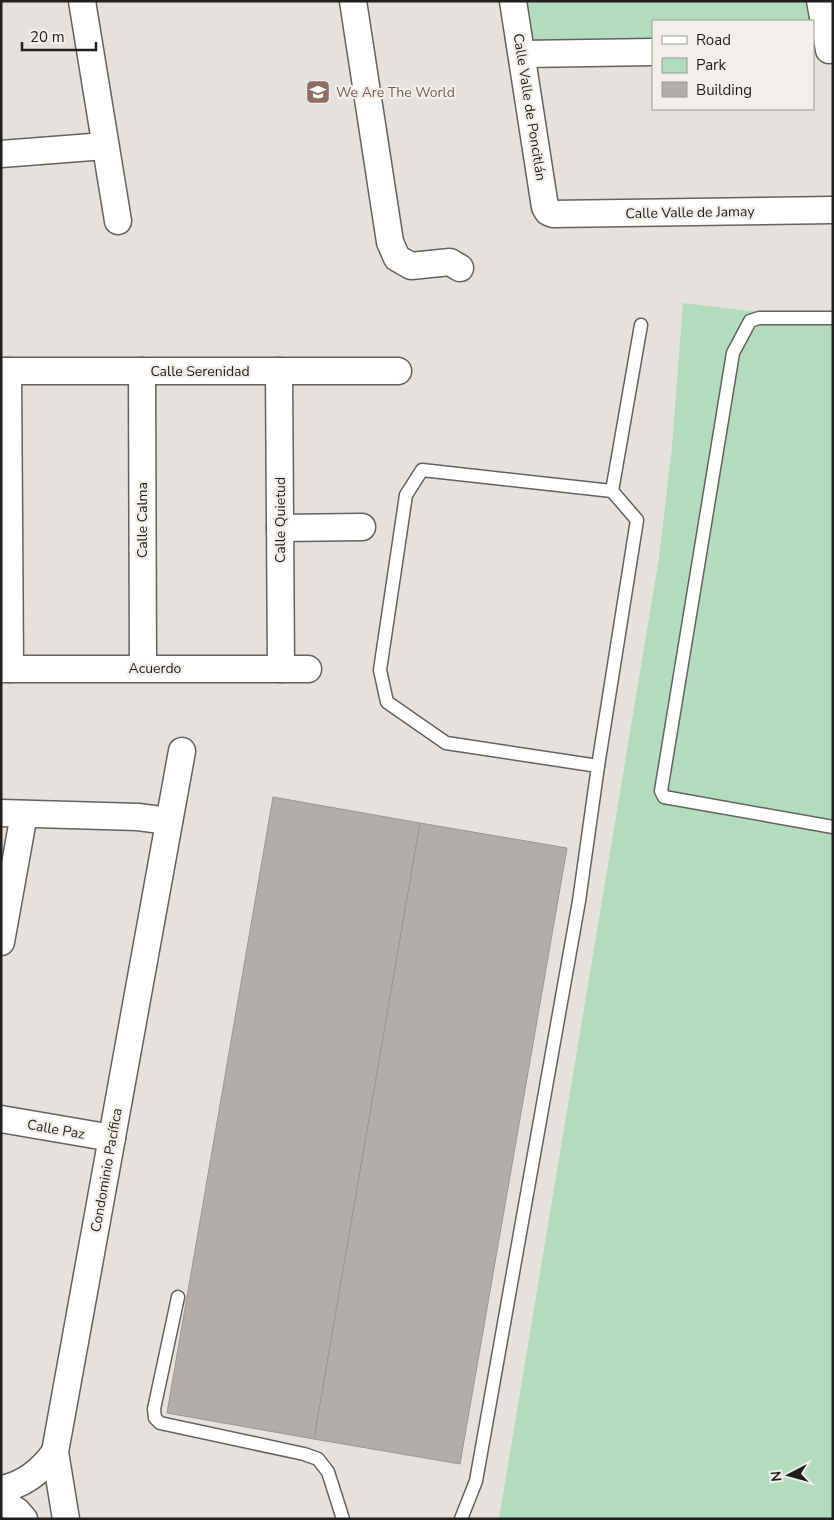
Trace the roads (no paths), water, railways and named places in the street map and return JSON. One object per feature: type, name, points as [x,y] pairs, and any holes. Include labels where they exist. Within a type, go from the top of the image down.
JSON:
[{"type":"street","points":[[82,1],[118,222]]},
{"type":"street","points":[[353,1],[390,242],[396,258],[411,266],[450,262],[460,268]]},
{"type":"street","name":"Calle Valle de Poncitlán","points":[[513,1],[545,207],[548,212]]},
{"type":"street","points":[[820,1],[825,50]]},
{"type":"street","points":[[522,54],[652,52]]},
{"type":"street","points":[[1,154],[105,146]]},
{"type":"street","name":"Calle Valle de Jamay","points":[[548,212],[553,214],[833,210]]},
{"type":"street","points":[[5,371],[6,669]]},
{"type":"street","name":"Calle Serenidad","points":[[5,371],[398,371]]},
{"type":"street","name":"Calle Calma","points":[[142,371],[143,668]]},
{"type":"street","name":"Calle Quietud","points":[[278,371],[281,669]]},
{"type":"street","points":[[280,528],[362,527]]},
{"type":"street","name":"Acuerdo","points":[[6,669],[308,669]]},
{"type":"street","name":"Condominio Pacífica","points":[[66,1519],[55,1452],[182,751]]},
{"type":"street","points":[[1,942],[12,813],[138,817],[169,821]]},
{"type":"street","name":"Calle Paz","points":[[1,1119],[112,1138]]},
{"type":"street","points":[[1,1489],[9,1488],[28,1478],[46,1465],[55,1452]]},
{"type":"street","points":[[1,1501],[24,1519]]},
{"type":"lane","points":[[833,318],[759,318],[750,321],[733,353],[661,791],[664,797],[833,827]]},
{"type":"lane","points":[[612,491],[641,326]]},
{"type":"lane","points":[[461,1519],[476,1481],[579,901],[598,766],[637,520],[612,491],[422,470],[406,495],[380,670],[387,702],[446,743],[598,766]]},
{"type":"lane","points":[[178,1297],[154,1409],[155,1418],[160,1423],[304,1454],[318,1459],[328,1472],[342,1519]]},
{"type":"place","name":"We Are The World","points":[[318,92]]}]
